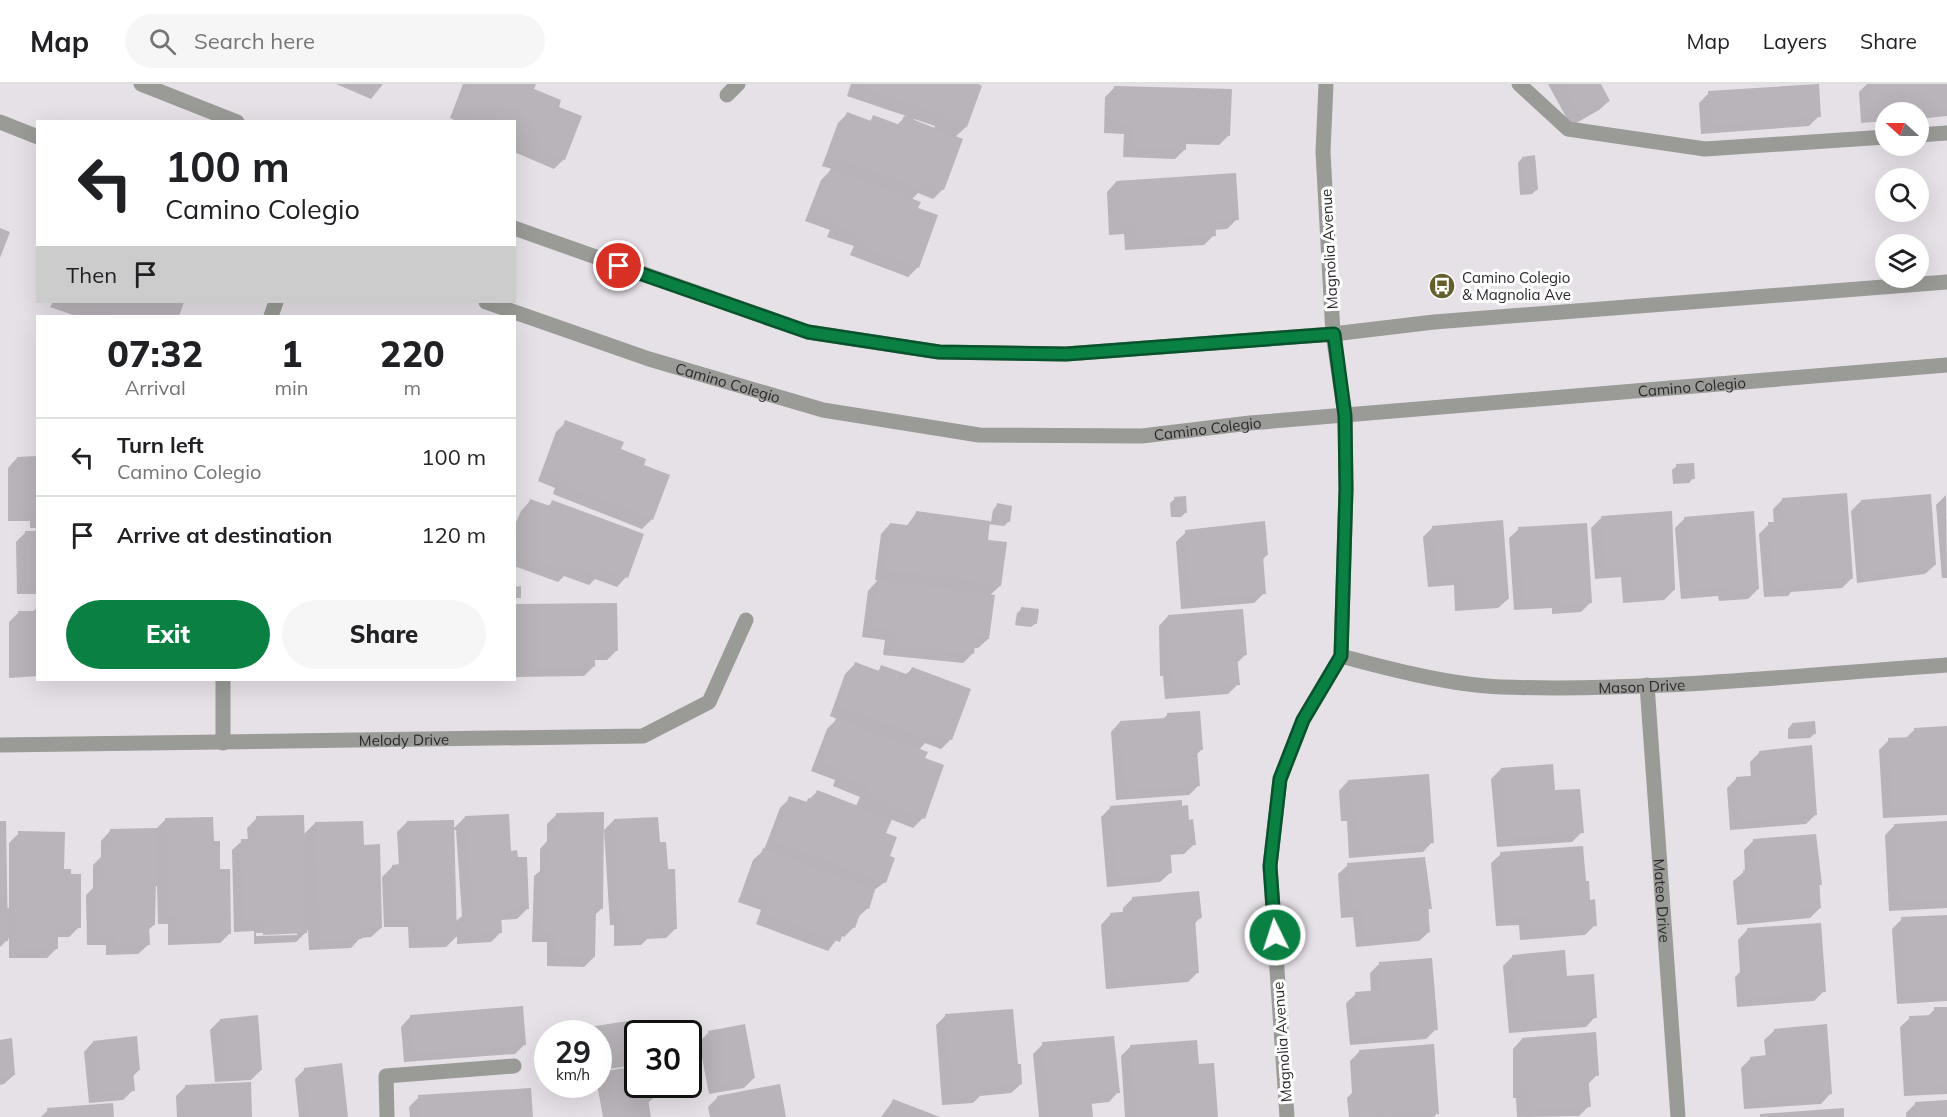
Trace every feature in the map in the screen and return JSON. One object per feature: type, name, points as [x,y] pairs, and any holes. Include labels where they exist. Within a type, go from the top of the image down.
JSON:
[{"type":"street","points":[[141,84],[232,120]]},
{"type":"street","name":"Magnolia Avenue","points":[[1287,1117],[1270,866],[1276,812],[1280,779],[1303,720],[1341,656],[1346,489],[1345,416],[1334,334],[1323,152],[1326,84]]},
{"type":"street","points":[[1519,84],[1568,129],[1614,136],[1705,149],[1875,138]]},
{"type":"street","points":[[0,122],[36,136]]},
{"type":"street","points":[[1929,134],[1947,133]]},
{"type":"street","points":[[516,229],[808,332],[939,352],[1066,354],[1334,334],[1399,325],[1947,282]]},
{"type":"street","name":"Camino Colegio","points":[[489,303],[649,360],[824,410],[979,435],[1142,436],[1250,423],[1947,365]]},
{"type":"street","name":"Melody Drive","points":[[0,746],[643,736],[709,702],[746,620]]},
{"type":"street","name":"Mason Drive","points":[[1341,656],[1398,672],[1500,687],[1647,685],[1947,665]]},
{"type":"street","points":[[223,681],[223,743]]},
{"type":"street","name":"Mateo Drive","points":[[1647,685],[1678,1117]]},
{"type":"street","points":[[387,1117],[386,1076],[514,1066]]},
{"type":"building","points":[[468,84],[536,84],[534,89],[561,100],[559,107],[582,116],[565,160],[521,143],[523,140],[516,138],[516,120],[476,120],[478,116],[459,108]]},
{"type":"building","points":[[856,84],[978,84],[982,86],[967,127],[943,118],[944,116],[856,86]]},
{"type":"building","points":[[1563,84],[1601,84],[1610,101],[1581,117]]},
{"type":"building","points":[[1819,84],[1821,117],[1710,125],[1708,91]]},
{"type":"building","points":[[1868,84],[1947,84],[1947,108],[1929,109],[1929,102],[1875,102],[1875,114],[1870,114]]},
{"type":"building","points":[[1114,86],[1232,89],[1230,136],[1192,135],[1186,137],[1186,150],[1132,148],[1133,125],[1113,124]]},
{"type":"building","points":[[847,112],[871,121],[873,115],[900,125],[904,116],[963,139],[944,190],[925,183],[922,190],[831,156]]},
{"type":"building","points":[[1535,155],[1538,190],[1524,191],[1522,157]]},
{"type":"building","points":[[831,168],[921,202],[918,208],[938,215],[919,268],[859,246],[863,237],[836,227],[838,220],[814,212]]},
{"type":"building","points":[[1236,173],[1239,220],[1215,221],[1216,236],[1135,241],[1134,225],[1119,226],[1116,181]]},
{"type":"building","points":[[0,228],[10,232],[0,258]]},
{"type":"building","points":[[74,303],[184,303],[179,315],[108,315]]},
{"type":"building","points":[[565,420],[624,442],[621,449],[646,459],[644,465],[670,475],[653,520],[561,484],[564,478],[547,471]]},
{"type":"building","points":[[36,456],[36,511],[17,512],[17,457]]},
{"type":"building","points":[[1694,463],[1695,479],[1677,480],[1676,464]]},
{"type":"building","points":[[1847,493],[1853,579],[1799,583],[1799,586],[1773,588],[1768,522],[1784,522],[1782,498]]},
{"type":"building","points":[[1931,494],[1936,565],[1866,574],[1861,500]]},
{"type":"building","points":[[1186,496],[1187,513],[1175,513],[1174,497]]},
{"type":"building","points":[[530,499],[550,506],[552,500],[644,534],[628,578],[603,569],[600,576],[572,566],[569,573],[516,554],[516,536]]},
{"type":"building","points":[[997,503],[1012,506],[1010,522],[995,520]]},
{"type":"building","points":[[916,511],[990,521],[988,540],[1007,542],[1001,586],[884,570],[890,523],[913,526]]},
{"type":"building","points":[[1672,511],[1675,590],[1632,594],[1630,568],[1605,570],[1601,516]]},
{"type":"building","points":[[1754,511],[1759,589],[1728,592],[1728,587],[1690,590],[1684,517]]},
{"type":"building","points":[[1503,520],[1509,599],[1465,602],[1463,576],[1438,578],[1432,526]]},
{"type":"building","points":[[1265,521],[1268,555],[1263,556],[1266,594],[1190,600],[1185,530]]},
{"type":"building","points":[[1587,523],[1592,603],[1561,605],[1561,599],[1524,601],[1518,527]]},
{"type":"building","points":[[25,531],[36,531],[36,585],[26,585]]},
{"type":"building","points":[[877,579],[995,595],[989,639],[976,637],[974,654],[892,646],[894,630],[871,627]]},
{"type":"building","points":[[521,586],[521,598],[516,598],[516,587]]},
{"type":"building","points":[[617,603],[618,651],[595,651],[595,667],[516,668],[516,604]]},
{"type":"building","points":[[1021,607],[1039,609],[1037,624],[1019,621]]},
{"type":"building","points":[[1243,609],[1247,655],[1237,656],[1240,685],[1174,690],[1172,667],[1169,667],[1168,615]]},
{"type":"building","points":[[18,611],[36,611],[36,669],[18,669]]},
{"type":"building","points":[[855,662],[879,671],[881,665],[909,675],[912,667],[971,689],[952,740],[933,733],[931,740],[838,707]]},
{"type":"building","points":[[1200,711],[1203,750],[1197,750],[1200,786],[1125,791],[1120,721],[1167,718],[1167,713]]},
{"type":"building","points":[[836,718],[928,752],[925,758],[944,765],[925,819],[872,799],[873,797],[866,794],[868,787],[841,777],[844,771],[820,762]]},
{"type":"building","points":[[1815,721],[1816,734],[1793,735],[1792,723]]},
{"type":"building","points":[[1947,726],[1947,806],[1892,809],[1888,738],[1914,737],[1914,728]]},
{"type":"building","points":[[1812,745],[1817,815],[1739,821],[1736,777],[1761,775],[1759,751]]},
{"type":"building","points":[[1553,764],[1555,790],[1580,789],[1584,833],[1506,838],[1501,768]]},
{"type":"building","points":[[1429,774],[1434,843],[1358,849],[1356,812],[1351,812],[1348,780]]},
{"type":"building","points":[[817,790],[892,819],[886,833],[897,837],[890,856],[895,858],[886,883],[773,841],[789,796],[807,802],[808,798],[813,800]]},
{"type":"building","points":[[1182,800],[1182,806],[1188,805],[1189,820],[1193,819],[1196,845],[1170,847],[1172,873],[1117,878],[1110,806]]},
{"type":"building","points":[[604,812],[603,909],[596,909],[595,957],[556,957],[556,933],[541,932],[541,918],[543,917],[544,865],[549,865],[549,837],[556,837],[556,813]]},
{"type":"building","points":[[509,814],[511,851],[517,850],[518,857],[527,857],[529,909],[501,911],[502,933],[466,935],[465,910],[471,910],[465,816]]},
{"type":"building","points":[[304,815],[307,933],[263,935],[263,922],[243,923],[241,839],[257,839],[256,816]]},
{"type":"building","points":[[213,817],[214,841],[220,841],[220,869],[230,869],[231,934],[177,935],[177,915],[167,915],[165,818]]},
{"type":"building","points":[[658,817],[660,842],[666,842],[668,869],[675,869],[677,929],[652,930],[652,936],[624,937],[623,916],[619,916],[614,819]]},
{"type":"building","points":[[454,820],[457,937],[418,939],[417,918],[393,918],[392,865],[408,863],[407,821]]},
{"type":"building","points":[[0,821],[6,821],[8,941],[0,941]]},
{"type":"building","points":[[363,821],[364,845],[380,844],[382,928],[361,929],[362,939],[318,941],[315,822]]},
{"type":"building","points":[[1947,821],[1947,900],[1899,902],[1894,824]]},
{"type":"building","points":[[157,828],[155,925],[149,925],[150,945],[115,945],[116,936],[96,936],[96,883],[102,883],[102,854],[110,853],[110,829]]},
{"type":"building","points":[[18,831],[65,832],[64,869],[71,869],[71,874],[81,874],[81,928],[58,928],[58,949],[18,949]]},
{"type":"building","points":[[1816,834],[1822,885],[1819,885],[1821,908],[1746,916],[1743,870],[1755,869],[1753,839]]},
{"type":"building","points":[[1583,846],[1586,881],[1589,881],[1590,900],[1595,899],[1597,926],[1529,931],[1529,916],[1505,917],[1500,852]]},
{"type":"building","points":[[763,848],[875,890],[869,909],[863,906],[855,928],[846,924],[840,942],[764,914],[770,901],[747,892]]},
{"type":"building","points":[[1425,857],[1432,909],[1428,909],[1430,932],[1365,938],[1362,908],[1351,909],[1347,863]]},
{"type":"building","points":[[1199,891],[1202,918],[1195,919],[1199,973],[1115,980],[1110,913],[1133,911],[1132,897]]},
{"type":"building","points":[[1947,915],[1947,992],[1906,995],[1901,917]]},
{"type":"building","points":[[1821,923],[1826,992],[1746,998],[1744,965],[1749,965],[1747,928]]},
{"type":"building","points":[[1565,950],[1567,976],[1594,974],[1597,1018],[1518,1024],[1512,955]]},
{"type":"building","points":[[1432,958],[1438,1030],[1359,1036],[1355,992],[1380,990],[1379,962]]},
{"type":"building","points":[[523,1006],[526,1045],[413,1053],[410,1015]]},
{"type":"building","points":[[1934,1007],[1947,1007],[1947,1086],[1913,1087],[1909,1016],[1934,1015]]},
{"type":"building","points":[[1013,1009],[1022,1084],[983,1087],[984,1094],[951,1096],[945,1014]]},
{"type":"building","points":[[258,1015],[262,1070],[224,1073],[220,1019]]},
{"type":"building","points":[[624,1022],[624,1059],[612,1061],[612,1023]]},
{"type":"building","points":[[745,1024],[755,1078],[718,1085],[708,1031]]},
{"type":"building","points":[[1827,1024],[1832,1094],[1753,1100],[1750,1057],[1775,1054],[1774,1029]]},
{"type":"building","points":[[1596,1032],[1599,1076],[1588,1076],[1591,1107],[1527,1111],[1525,1089],[1522,1089],[1522,1038]]},
{"type":"building","points":[[137,1036],[140,1070],[133,1071],[135,1091],[98,1094],[93,1041]]},
{"type":"building","points":[[1114,1036],[1120,1093],[1091,1095],[1093,1117],[1049,1117],[1042,1042]]},
{"type":"building","points":[[12,1038],[15,1075],[0,1077],[0,1040]]},
{"type":"building","points":[[1197,1040],[1199,1064],[1214,1063],[1218,1117],[1135,1117],[1130,1045]]},
{"type":"building","points":[[1434,1044],[1439,1114],[1359,1117],[1356,1086],[1362,1086],[1359,1050]]},
{"type":"building","points":[[342,1063],[348,1117],[309,1117],[304,1068]]},
{"type":"building","points":[[624,1068],[624,1098],[655,1098],[648,1099],[651,1117],[614,1117],[611,1098],[612,1070]]},
{"type":"building","points":[[251,1082],[252,1117],[186,1117],[185,1085]]},
{"type":"building","points":[[780,1084],[786,1117],[721,1117],[717,1096]]},
{"type":"building","points":[[531,1088],[533,1117],[420,1117],[418,1095]]},
{"type":"building","points":[[893,1099],[940,1117],[886,1117]]},
{"type":"building","points":[[1947,1100],[1947,1117],[1916,1117],[1915,1102]]},
{"type":"building","points":[[113,1103],[114,1117],[48,1117],[47,1108]]},
{"type":"building","points":[[1844,1108],[1844,1117],[1760,1117],[1760,1114]]},
{"type":"place","name":"Camino Colegio & Magnolia Ave","points":[[1442,286]]},
{"type":"route","points":[[619,266],[808,332],[939,352],[1066,354],[1334,334],[1345,416],[1346,489],[1341,656],[1303,720],[1280,779],[1270,866],[1275,935]]}]
